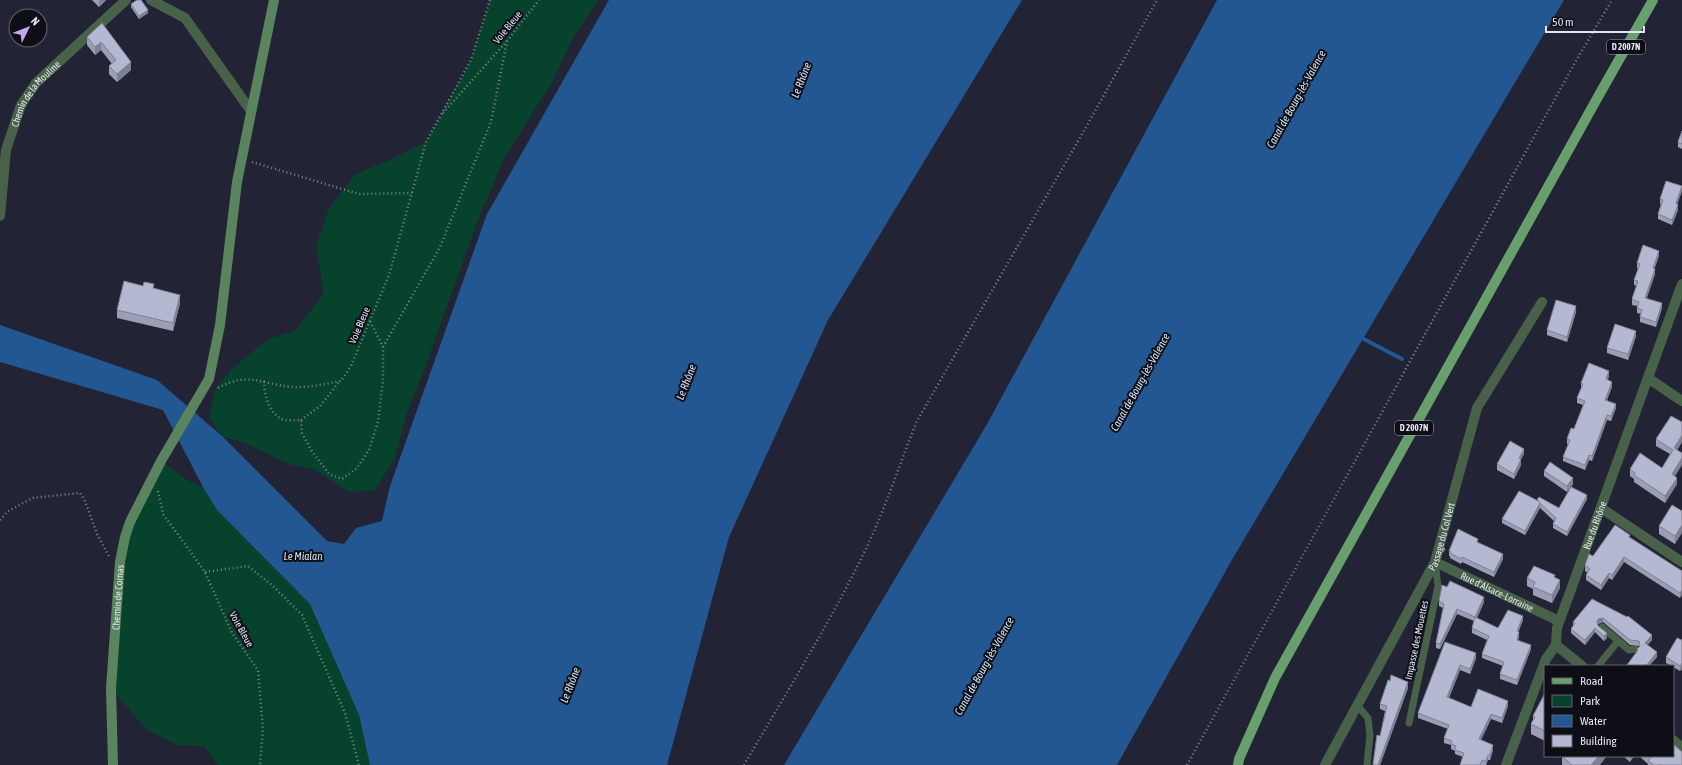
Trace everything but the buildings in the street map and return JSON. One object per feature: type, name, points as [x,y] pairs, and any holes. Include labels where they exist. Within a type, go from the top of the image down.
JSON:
[{"type":"main road","name":"D 2007N","points":[[1238,765],[1239,759],[1275,678],[1653,0]]},
{"type":"street","name":"Chemin de la Mouline","points":[[0,216],[6,150],[21,105],[36,83],[126,0]]},
{"type":"street","points":[[151,0],[185,18],[251,111]]},
{"type":"street","name":"Chemin de Cornas","points":[[113,765],[111,688],[120,562],[130,522],[161,461],[209,379],[220,325],[236,182],[274,0]]},
{"type":"street","name":"Rue du Rhône","points":[[1510,763],[1546,659],[1556,645],[1557,628],[1682,284]]},
{"type":"street","name":"Passage du Col Vert","points":[[1325,765],[1434,562],[1477,408],[1542,302]]},
{"type":"street","points":[[1648,378],[1682,401]]},
{"type":"street","points":[[1601,508],[1682,562]]},
{"type":"street","name":"Rue d'Alsace-Lorraine","points":[[1434,562],[1560,621]]},
{"type":"street","points":[[1556,645],[1581,665]]},
{"type":"street","points":[[1674,741],[1682,748]]},
{"type":"lane","name":"Impasse des Mouettes","points":[[1409,723],[1438,586],[1434,562]]},
{"type":"lane","points":[[1602,627],[1629,650],[1635,649]]},
{"type":"lane","points":[[1599,665],[1618,641]]},
{"type":"lane","points":[[1357,705],[1368,718],[1370,735],[1367,765]]},
{"type":"path","name":"Voie Bleue","points":[[301,420],[320,406],[350,366],[389,276],[426,142],[471,60],[490,0]]},
{"type":"path","name":"Voie Bleue","points":[[439,118],[507,41],[539,0]]},
{"type":"path","points":[[744,765],[837,605],[864,553],[883,513],[904,451],[918,421],[1086,129],[1157,0]]},
{"type":"path","points":[[1187,765],[1569,73],[1612,0]]},
{"type":"path","points":[[383,347],[440,247],[491,122],[507,41]]},
{"type":"path","points":[[241,159],[358,194],[412,192]]},
{"type":"path","points":[[264,381],[264,391],[273,410],[280,418],[290,421],[301,420],[302,433],[311,450],[329,474],[342,479],[357,468],[369,450],[378,422],[383,381],[383,347],[370,321]]},
{"type":"path","points":[[214,390],[231,380],[244,378],[293,387],[326,384],[340,380]]},
{"type":"path","name":"Voie Bleue","points":[[161,485],[158,491],[163,514],[205,572],[232,633],[258,670],[263,729],[260,765]]},
{"type":"path","points":[[0,520],[7,512],[32,498],[80,492],[85,501],[96,534],[110,558],[120,562]]},
{"type":"path","points":[[205,572],[248,566],[274,586],[302,615],[345,713],[359,765]]},
{"type":"green space","points":[[490,0],[598,0],[574,36],[551,84],[504,158],[478,220],[421,378],[406,415],[395,458],[375,490],[349,492],[316,470],[289,464],[245,443],[222,436],[209,417],[216,387],[232,369],[268,339],[295,331],[324,293],[316,246],[329,208],[356,174],[390,160],[426,142],[471,60]]},
{"type":"green space","points":[[161,461],[187,480],[203,487],[217,510],[310,604],[359,715],[370,765],[218,765],[204,746],[178,745],[147,730],[111,688],[125,537]]},
{"type":"water","points":[[609,0],[1022,0],[828,320],[729,537],[667,765],[370,765],[359,715],[310,604],[217,510],[203,487],[163,410],[0,362],[0,325],[157,380],[222,436],[327,541],[344,544],[356,528],[382,521],[390,486],[487,214]]},
{"type":"water","name":"Canal de Bourg-lès-Valence","points":[[1217,0],[1564,0],[1233,558],[1117,765],[784,765],[986,426]]},
{"type":"waterway","points":[[1360,337],[1402,359]]},
{"type":"water label","name":"Le Rhône","points":[[801,80]]},
{"type":"water label","name":"Le Rhône","points":[[686,382]]},
{"type":"water label","name":"Le Mialan","points":[[303,556]]},
{"type":"water label","name":"Le Rhône","points":[[570,685]]}]
